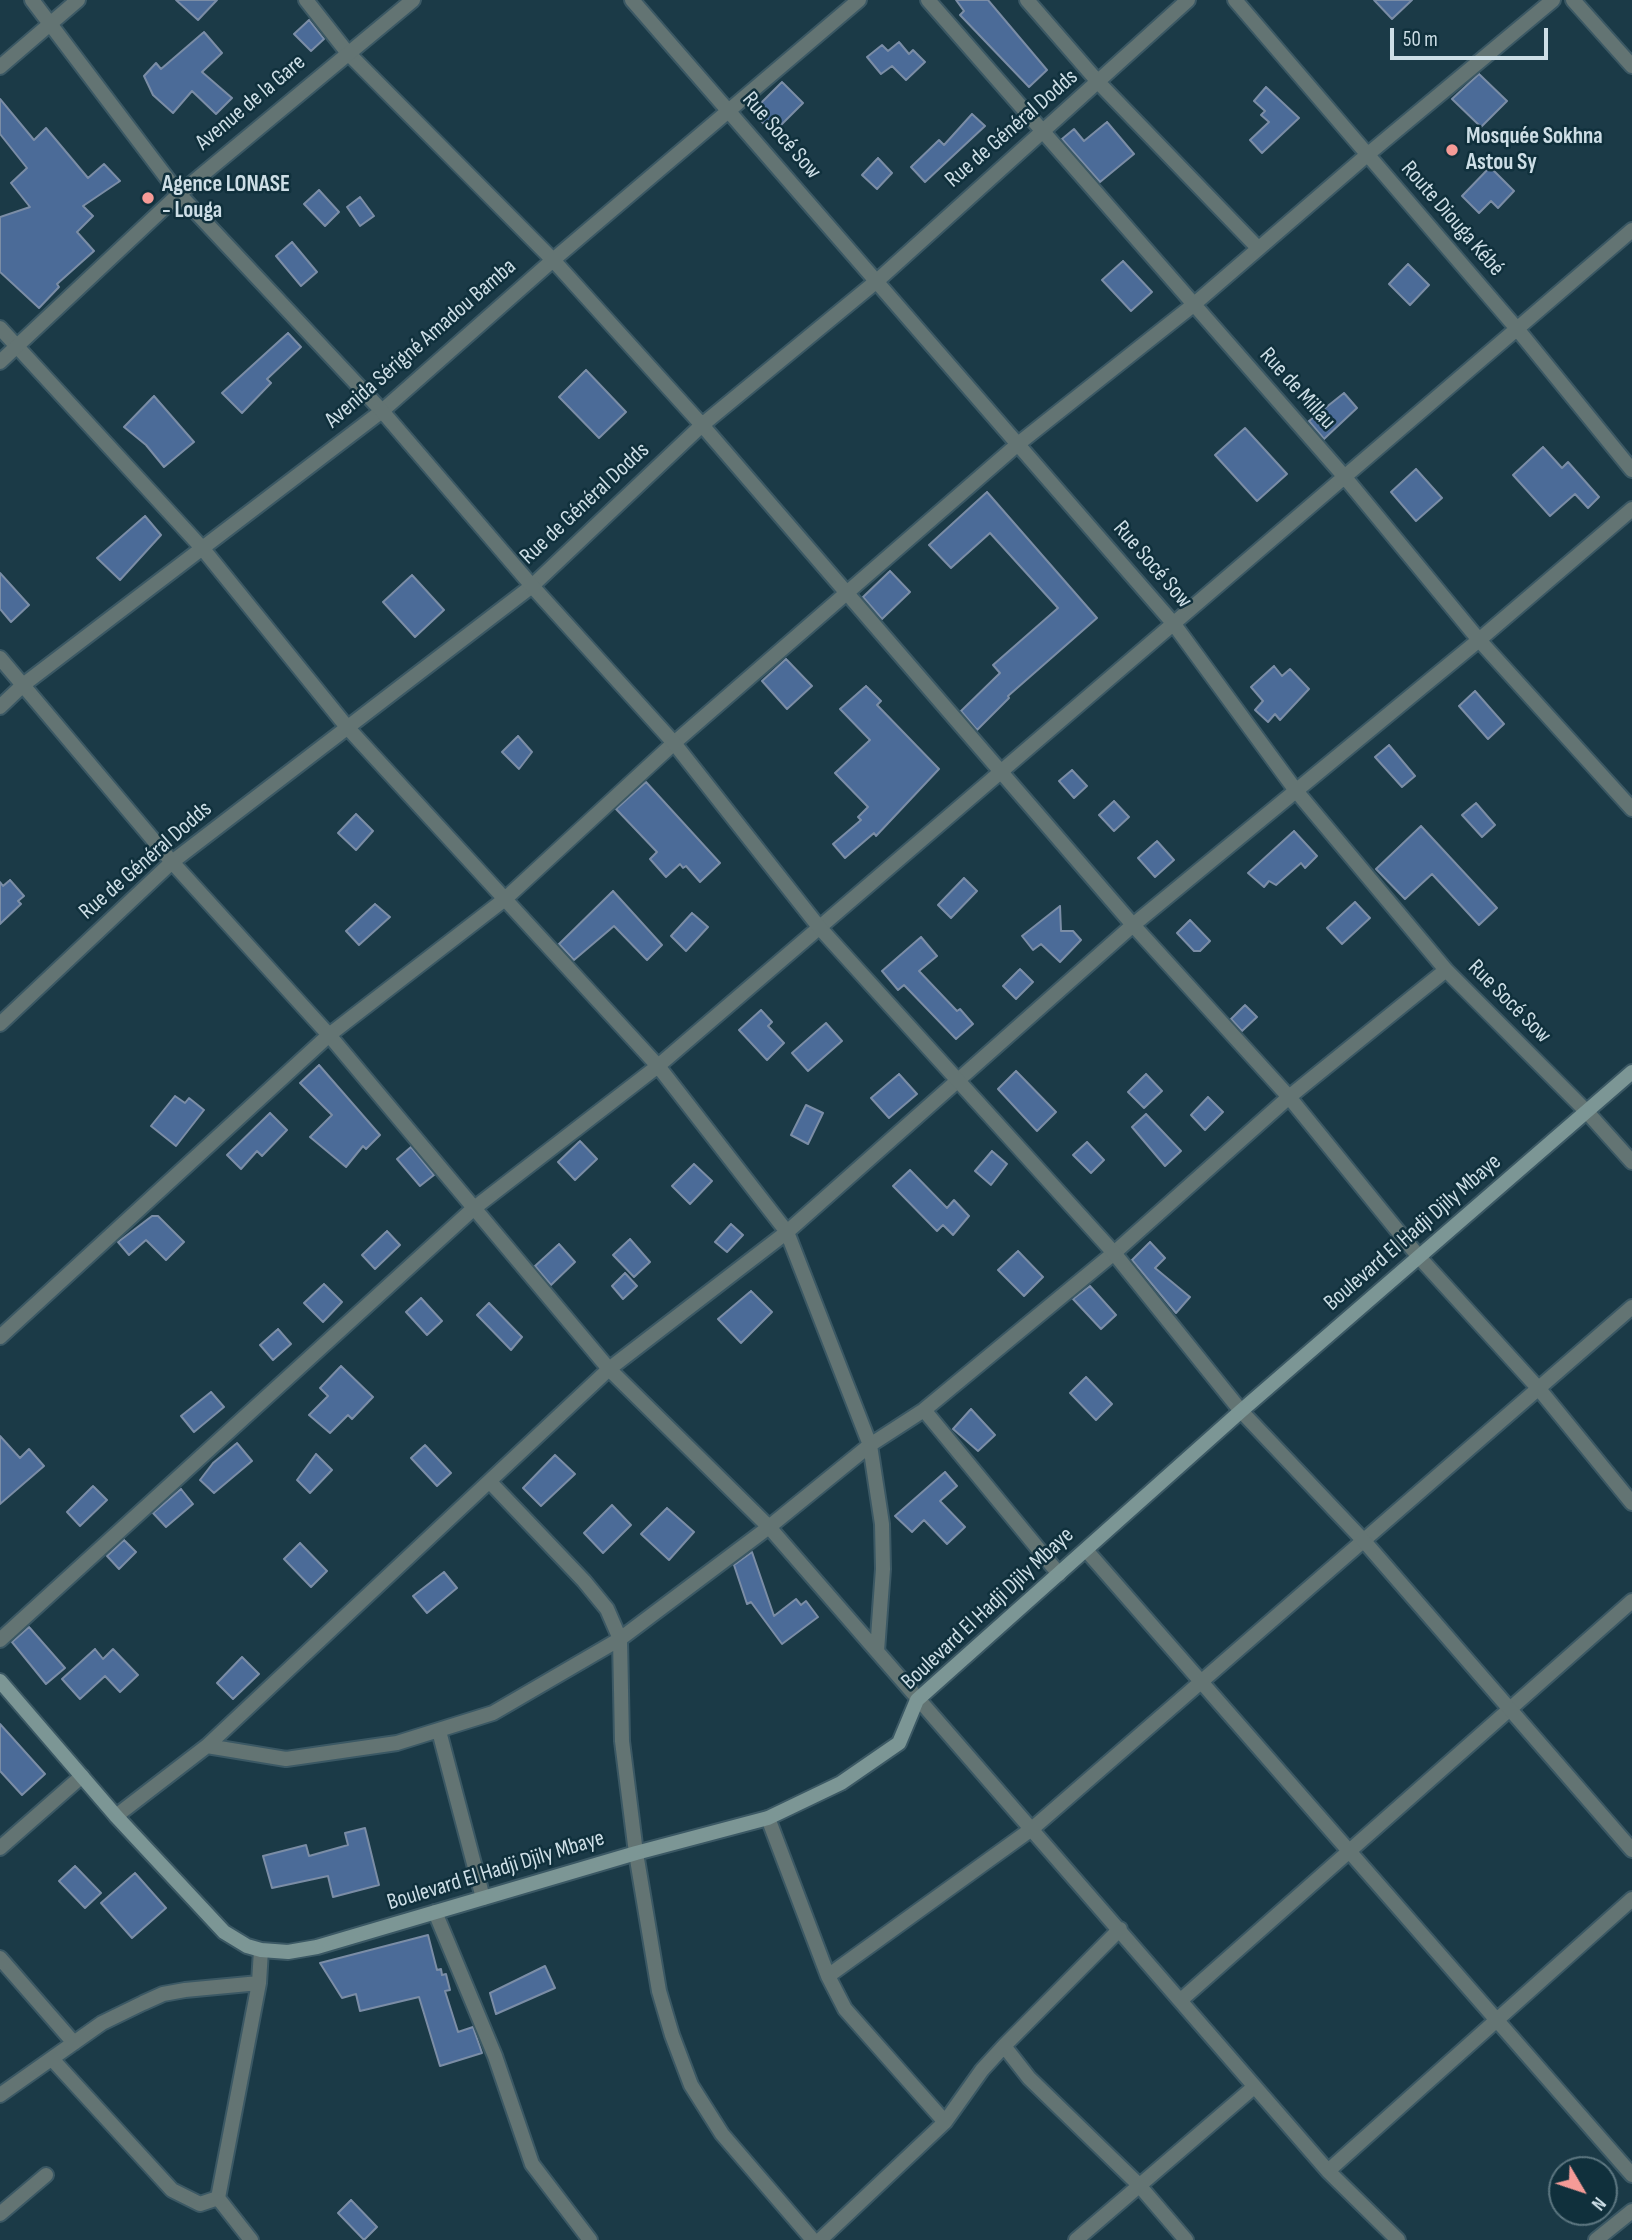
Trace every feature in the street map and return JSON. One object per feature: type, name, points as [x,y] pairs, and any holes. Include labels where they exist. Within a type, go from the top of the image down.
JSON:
[{"type":"main road","name":"Boulevard El Hadji Djily Mbaye","points":[[0,1681],[116,1816],[224,1932],[247,1946],[261,1950],[288,1952],[317,1947],[636,1853],[768,1818],[841,1783],[899,1743],[917,1700],[1241,1411],[1588,1113],[1632,1072]]},
{"type":"street","points":[[32,0],[52,22],[179,194],[382,411],[532,586],[674,743],[819,927],[1114,1253],[1241,1411],[1364,1541],[1632,1850]]},
{"type":"street","points":[[0,67],[78,0]]},
{"type":"street","points":[[306,0],[347,52],[553,260],[702,425],[848,591],[1133,925],[1289,1097],[1419,1257],[1539,1389],[1632,1503]]},
{"type":"street","name":"Avenue de la Gare","points":[[0,362],[179,194],[413,0]]},
{"type":"street","name":"Rue Socé Sow","points":[[632,0],[878,280],[1173,623],[1297,792],[1446,970],[1588,1113],[1632,1162]]},
{"type":"street","name":"Avenida Sérigné Amadou Bamba","points":[[0,707],[23,685],[382,411],[553,260],[859,0]]},
{"type":"street","name":"Rue de Millau","points":[[928,0],[1192,306],[1343,475],[1479,640],[1632,809]]},
{"type":"street","points":[[1027,0],[1099,83],[1258,248]]},
{"type":"street","name":"Rue de Général Dodds","points":[[0,1024],[172,862],[532,586],[702,425],[878,280],[1188,0]]},
{"type":"street","name":"Route Diouga Kébé","points":[[1235,0],[1518,330],[1632,470]]},
{"type":"street","points":[[0,1338],[329,1035],[505,899],[674,743],[1018,444],[1192,306],[1553,0]]},
{"type":"street","points":[[1573,0],[1632,66]]},
{"type":"street","points":[[0,1640],[472,1209],[658,1066],[1343,475],[1518,330],[1632,230]]},
{"type":"street","points":[[0,328],[202,549],[347,727],[658,1066],[787,1232],[870,1445],[883,1546],[877,1651]]},
{"type":"street","points":[[116,1816],[207,1746],[609,1369],[787,1232],[1133,925],[1297,792],[1632,509]]},
{"type":"street","points":[[0,658],[172,862],[329,1035],[472,1209],[609,1369],[769,1527],[1328,2171],[1398,2240]]},
{"type":"street","points":[[207,1746],[286,1759],[397,1743],[493,1713],[620,1639],[769,1527],[870,1445],[924,1409],[1114,1253],[1289,1097],[1446,970]]},
{"type":"street","points":[[828,1976],[1033,1828],[1632,1307]]},
{"type":"street","points":[[924,1409],[1059,1574]]},
{"type":"street","points":[[490,1482],[584,1581],[607,1609],[620,1639],[622,1741],[636,1853],[659,1991],[691,2085],[722,2134],[813,2240]]},
{"type":"street","points":[[1086,1550],[1632,2175]]},
{"type":"street","points":[[1181,2000],[1632,1601]]},
{"type":"street","points":[[439,1731],[483,1898]]},
{"type":"street","points":[[0,1848],[82,1776]]},
{"type":"street","points":[[768,1818],[828,1976],[849,2017],[945,2122]]},
{"type":"street","points":[[1328,2171],[1632,1899]]},
{"type":"street","points":[[435,1912],[495,2056],[531,2164],[590,2240]]},
{"type":"street","points":[[820,2240],[945,2122],[982,2070],[1119,1928]]},
{"type":"street","points":[[251,2240],[218,2199],[258,1983],[261,1950]]},
{"type":"street","points":[[0,1958],[74,2043]]},
{"type":"street","points":[[0,2095],[102,2023],[163,1994],[258,1983]]},
{"type":"street","points":[[1004,2046],[1029,2078],[1138,2184],[1186,2240]]},
{"type":"street","points":[[51,2059],[172,2190],[201,2204],[218,2199]]},
{"type":"street","points":[[1076,2240],[1254,2087]]},
{"type":"street","points":[[0,2214],[46,2175]]},
{"type":"street","points":[[1596,2240],[1632,2211]]},
{"type":"building","points":[[176,0],[217,0],[198,20]]},
{"type":"building","points":[[956,0],[988,0],[1047,70],[1029,87],[960,15],[964,11]]},
{"type":"building","points":[[1374,0],[1412,0],[1392,19]]},
{"type":"building","points":[[309,20],[324,39],[311,51],[294,34]]},
{"type":"building","points":[[204,32],[222,53],[202,72],[232,98],[216,114],[192,91],[173,113],[153,95],[144,76],[156,63],[161,69]]},
{"type":"building","points":[[899,42],[909,54],[913,50],[925,62],[906,80],[892,66],[881,74],[867,57],[882,45],[888,51]]},
{"type":"building","points":[[1479,74],[1507,101],[1481,127],[1452,99]]},
{"type":"building","points":[[782,82],[803,103],[773,133],[752,112]]},
{"type":"building","points":[[1266,87],[1299,118],[1262,153],[1250,140],[1269,122],[1261,115],[1265,111],[1254,101]]},
{"type":"building","points":[[0,99],[34,140],[46,128],[88,178],[104,164],[120,181],[83,206],[93,216],[77,232],[94,251],[57,284],[59,287],[39,308],[0,272],[0,217],[30,207],[11,183],[27,168],[0,134]]},
{"type":"building","points":[[972,114],[985,126],[925,182],[911,167],[939,140],[944,145]]},
{"type":"building","points":[[1107,122],[1134,154],[1100,182],[1062,139],[1074,129],[1084,141]]},
{"type":"building","points":[[878,158],[892,173],[877,189],[862,175]]},
{"type":"building","points":[[1490,167],[1514,191],[1498,208],[1491,201],[1479,213],[1462,196]]},
{"type":"building","points":[[319,190],[339,212],[325,226],[304,204]]},
{"type":"building","points":[[360,197],[374,216],[360,226],[347,207]]},
{"type":"building","points":[[292,242],[317,272],[301,286],[276,256]]},
{"type":"building","points":[[1123,261],[1152,292],[1131,311],[1102,280]]},
{"type":"building","points":[[1408,264],[1429,285],[1410,305],[1389,284]]},
{"type":"building","points":[[288,333],[301,347],[267,379],[271,383],[242,413],[222,393]]},
{"type":"building","points":[[586,370],[626,412],[599,438],[559,397]]},
{"type":"building","points":[[1344,393],[1357,408],[1324,439],[1309,421]]},
{"type":"building","points":[[154,396],[194,442],[164,467],[146,445],[124,427]]},
{"type":"building","points":[[1245,428],[1287,474],[1257,501],[1215,455]]},
{"type":"building","points":[[1543,447],[1562,468],[1568,462],[1599,497],[1588,508],[1575,494],[1550,516],[1513,475]]},
{"type":"building","points":[[1416,469],[1442,498],[1416,521],[1391,492]]},
{"type":"building","points":[[987,492],[1097,618],[1008,696],[977,730],[961,711],[1000,673],[993,665],[1058,608],[990,533],[951,568],[929,545]]},
{"type":"building","points":[[145,516],[161,535],[120,580],[97,558]]},
{"type":"building","points":[[890,571],[910,592],[882,619],[863,597]]},
{"type":"building","points":[[0,573],[29,605],[11,622],[0,609]]},
{"type":"building","points":[[412,575],[444,610],[415,637],[383,602]]},
{"type":"building","points":[[786,659],[812,686],[787,709],[762,681]]},
{"type":"building","points":[[1274,666],[1282,676],[1290,669],[1309,689],[1280,720],[1275,714],[1268,722],[1255,710],[1263,701],[1251,687]]},
{"type":"building","points":[[866,686],[881,701],[877,705],[939,769],[876,836],[874,833],[845,858],[833,844],[861,820],[858,817],[868,807],[835,773],[870,740],[840,709]]},
{"type":"building","points":[[1475,691],[1504,724],[1488,739],[1459,706]]},
{"type":"building","points":[[518,736],[532,752],[519,769],[502,752]]},
{"type":"building","points":[[1389,745],[1415,776],[1402,787],[1375,757]]},
{"type":"building","points":[[1072,770],[1087,786],[1074,798],[1059,781]]},
{"type":"building","points":[[646,782],[720,863],[700,882],[686,866],[683,868],[680,864],[666,877],[650,859],[657,852],[616,809]]},
{"type":"building","points":[[1114,801],[1129,817],[1114,831],[1099,815]]},
{"type":"building","points":[[1476,803],[1495,825],[1482,837],[1462,815]]},
{"type":"building","points":[[356,814],[373,831],[356,850],[338,833]]},
{"type":"building","points":[[1421,826],[1497,908],[1479,925],[1432,874],[1405,899],[1376,869]]},
{"type":"building","points":[[1294,831],[1317,856],[1305,868],[1301,863],[1276,885],[1269,881],[1264,887],[1248,873]]},
{"type":"building","points":[[1157,841],[1174,860],[1155,877],[1138,858]]},
{"type":"building","points":[[964,878],[977,891],[951,918],[938,905]]},
{"type":"building","points":[[10,880],[24,896],[18,901],[21,904],[0,924],[0,882],[3,886]]},
{"type":"building","points":[[613,891],[662,945],[647,960],[614,926],[574,960],[559,944]]},
{"type":"building","points":[[1355,902],[1370,918],[1342,944],[1327,928]]},
{"type":"building","points":[[375,904],[390,917],[359,945],[346,931]]},
{"type":"building","points":[[1060,906],[1061,931],[1073,931],[1081,940],[1060,962],[1041,944],[1033,950],[1022,936]]},
{"type":"building","points":[[692,913],[708,927],[686,951],[671,936]]},
{"type":"building","points":[[1190,920],[1210,941],[1200,951],[1194,951],[1177,933]]},
{"type":"building","points":[[921,937],[937,956],[919,971],[973,1024],[956,1039],[904,985],[898,990],[882,971]]},
{"type":"building","points":[[1020,969],[1033,982],[1016,999],[1003,986]]},
{"type":"building","points":[[1245,1005],[1257,1017],[1242,1031],[1231,1019]]},
{"type":"building","points":[[761,1010],[772,1022],[768,1026],[784,1043],[767,1060],[739,1030]]},
{"type":"building","points":[[826,1023],[842,1041],[808,1071],[792,1053]]},
{"type":"building","points":[[319,1065],[380,1135],[366,1149],[363,1146],[346,1167],[310,1137],[332,1115],[300,1083]]},
{"type":"building","points":[[1016,1071],[1056,1112],[1037,1131],[998,1089]]},
{"type":"building","points":[[899,1074],[917,1094],[889,1118],[871,1098]]},
{"type":"building","points":[[1146,1074],[1162,1091],[1144,1108],[1128,1092]]},
{"type":"building","points":[[175,1096],[185,1103],[189,1098],[204,1110],[176,1146],[151,1126]]},
{"type":"building","points":[[1208,1097],[1223,1112],[1205,1130],[1191,1115]]},
{"type":"building","points":[[806,1105],[823,1113],[808,1144],[791,1135]]},
{"type":"building","points":[[270,1113],[287,1130],[262,1156],[257,1151],[241,1169],[227,1155]]},
{"type":"building","points":[[1146,1114],[1181,1151],[1165,1166],[1132,1127]]},
{"type":"building","points":[[580,1141],[597,1159],[575,1180],[558,1162]]},
{"type":"building","points":[[1087,1142],[1104,1160],[1091,1173],[1073,1155]]},
{"type":"building","points":[[411,1147],[434,1175],[420,1186],[397,1159]]},
{"type":"building","points":[[992,1151],[1007,1164],[991,1185],[975,1171]]},
{"type":"building","points":[[694,1164],[712,1181],[690,1204],[672,1186]]},
{"type":"building","points":[[910,1170],[947,1208],[954,1200],[969,1216],[953,1235],[943,1225],[937,1231],[893,1186]]},
{"type":"building","points":[[152,1216],[158,1216],[184,1242],[166,1260],[146,1240],[129,1255],[118,1242]]},
{"type":"building","points":[[731,1224],[743,1235],[727,1252],[715,1242]]},
{"type":"building","points":[[387,1231],[400,1245],[375,1269],[362,1255]]},
{"type":"building","points":[[630,1239],[650,1262],[634,1277],[613,1255]]},
{"type":"building","points":[[1150,1242],[1165,1258],[1155,1268],[1190,1297],[1176,1313],[1132,1260]]},
{"type":"building","points":[[559,1244],[575,1262],[551,1285],[535,1266]]},
{"type":"building","points":[[1018,1251],[1043,1277],[1024,1296],[998,1270]]},
{"type":"building","points":[[625,1273],[637,1286],[623,1299],[612,1286]]},
{"type":"building","points":[[324,1284],[342,1302],[323,1322],[304,1303]]},
{"type":"building","points":[[1090,1286],[1116,1315],[1101,1329],[1073,1299]]},
{"type":"building","points":[[751,1291],[772,1312],[741,1343],[718,1319]]},
{"type":"building","points":[[421,1298],[442,1321],[427,1335],[406,1312]]},
{"type":"building","points":[[489,1303],[522,1337],[511,1350],[477,1315]]},
{"type":"building","points":[[278,1329],[291,1344],[273,1360],[260,1345]]},
{"type":"building","points":[[341,1366],[373,1397],[352,1419],[348,1415],[330,1433],[309,1415],[328,1396],[320,1388]]},
{"type":"building","points":[[1086,1377],[1112,1404],[1096,1420],[1070,1393]]},
{"type":"building","points":[[211,1392],[224,1407],[194,1432],[181,1416]]},
{"type":"building","points":[[971,1409],[995,1435],[978,1451],[953,1429]]},
{"type":"building","points":[[0,1436],[20,1458],[29,1449],[44,1466],[0,1504]]},
{"type":"building","points":[[237,1443],[252,1461],[214,1493],[200,1480],[213,1463]]},
{"type":"building","points":[[425,1445],[451,1473],[437,1486],[411,1458]]},
{"type":"building","points":[[316,1454],[332,1470],[310,1493],[297,1480]]},
{"type":"building","points":[[555,1455],[575,1474],[541,1506],[523,1488]]},
{"type":"building","points":[[945,1472],[957,1486],[940,1501],[965,1527],[947,1544],[924,1520],[912,1532],[895,1516]]},
{"type":"building","points":[[93,1486],[107,1500],[80,1526],[67,1512]]},
{"type":"building","points":[[181,1489],[193,1504],[166,1527],[153,1513]]},
{"type":"building","points":[[612,1505],[631,1525],[603,1553],[584,1533]]},
{"type":"building","points":[[667,1508],[694,1532],[669,1560],[641,1534]]},
{"type":"building","points":[[124,1540],[136,1552],[119,1569],[107,1556]]},
{"type":"building","points":[[300,1543],[327,1571],[311,1587],[284,1559]]},
{"type":"building","points":[[752,1552],[774,1616],[796,1599],[801,1605],[806,1601],[818,1617],[782,1644],[751,1602],[747,1604],[734,1565]]},
{"type":"building","points":[[444,1572],[457,1588],[427,1613],[413,1596]]},
{"type":"building","points":[[29,1627],[65,1668],[46,1684],[12,1642]]},
{"type":"building","points":[[95,1649],[103,1659],[113,1649],[138,1675],[120,1692],[105,1676],[80,1699],[62,1679]]},
{"type":"building","points":[[242,1657],[259,1674],[233,1699],[217,1683]]},
{"type":"building","points":[[0,1724],[45,1774],[22,1795],[0,1771]]},
{"type":"building","points":[[365,1828],[379,1885],[333,1897],[328,1876],[272,1888],[263,1856],[306,1845],[309,1856],[348,1845],[345,1833]]},
{"type":"building","points":[[75,1866],[101,1893],[85,1908],[59,1881]]},
{"type":"building","points":[[135,1873],[166,1908],[132,1938],[101,1903]]},
{"type":"building","points":[[428,1935],[437,1970],[441,1969],[442,1975],[446,1974],[450,1990],[445,1991],[458,2032],[473,2027],[482,2053],[440,2066],[419,1997],[360,2011],[356,1994],[342,1998],[320,1963]]},
{"type":"building","points":[[545,1966],[555,1988],[496,2014],[490,1993]]},
{"type":"building","points":[[351,2200],[377,2227],[364,2240],[338,2213]]},
{"type":"place","name":"Mosquée Sokhna Astou Sy","points":[[1452,150]]},
{"type":"place","name":"Agence LONASE - Louga","points":[[148,198]]}]
